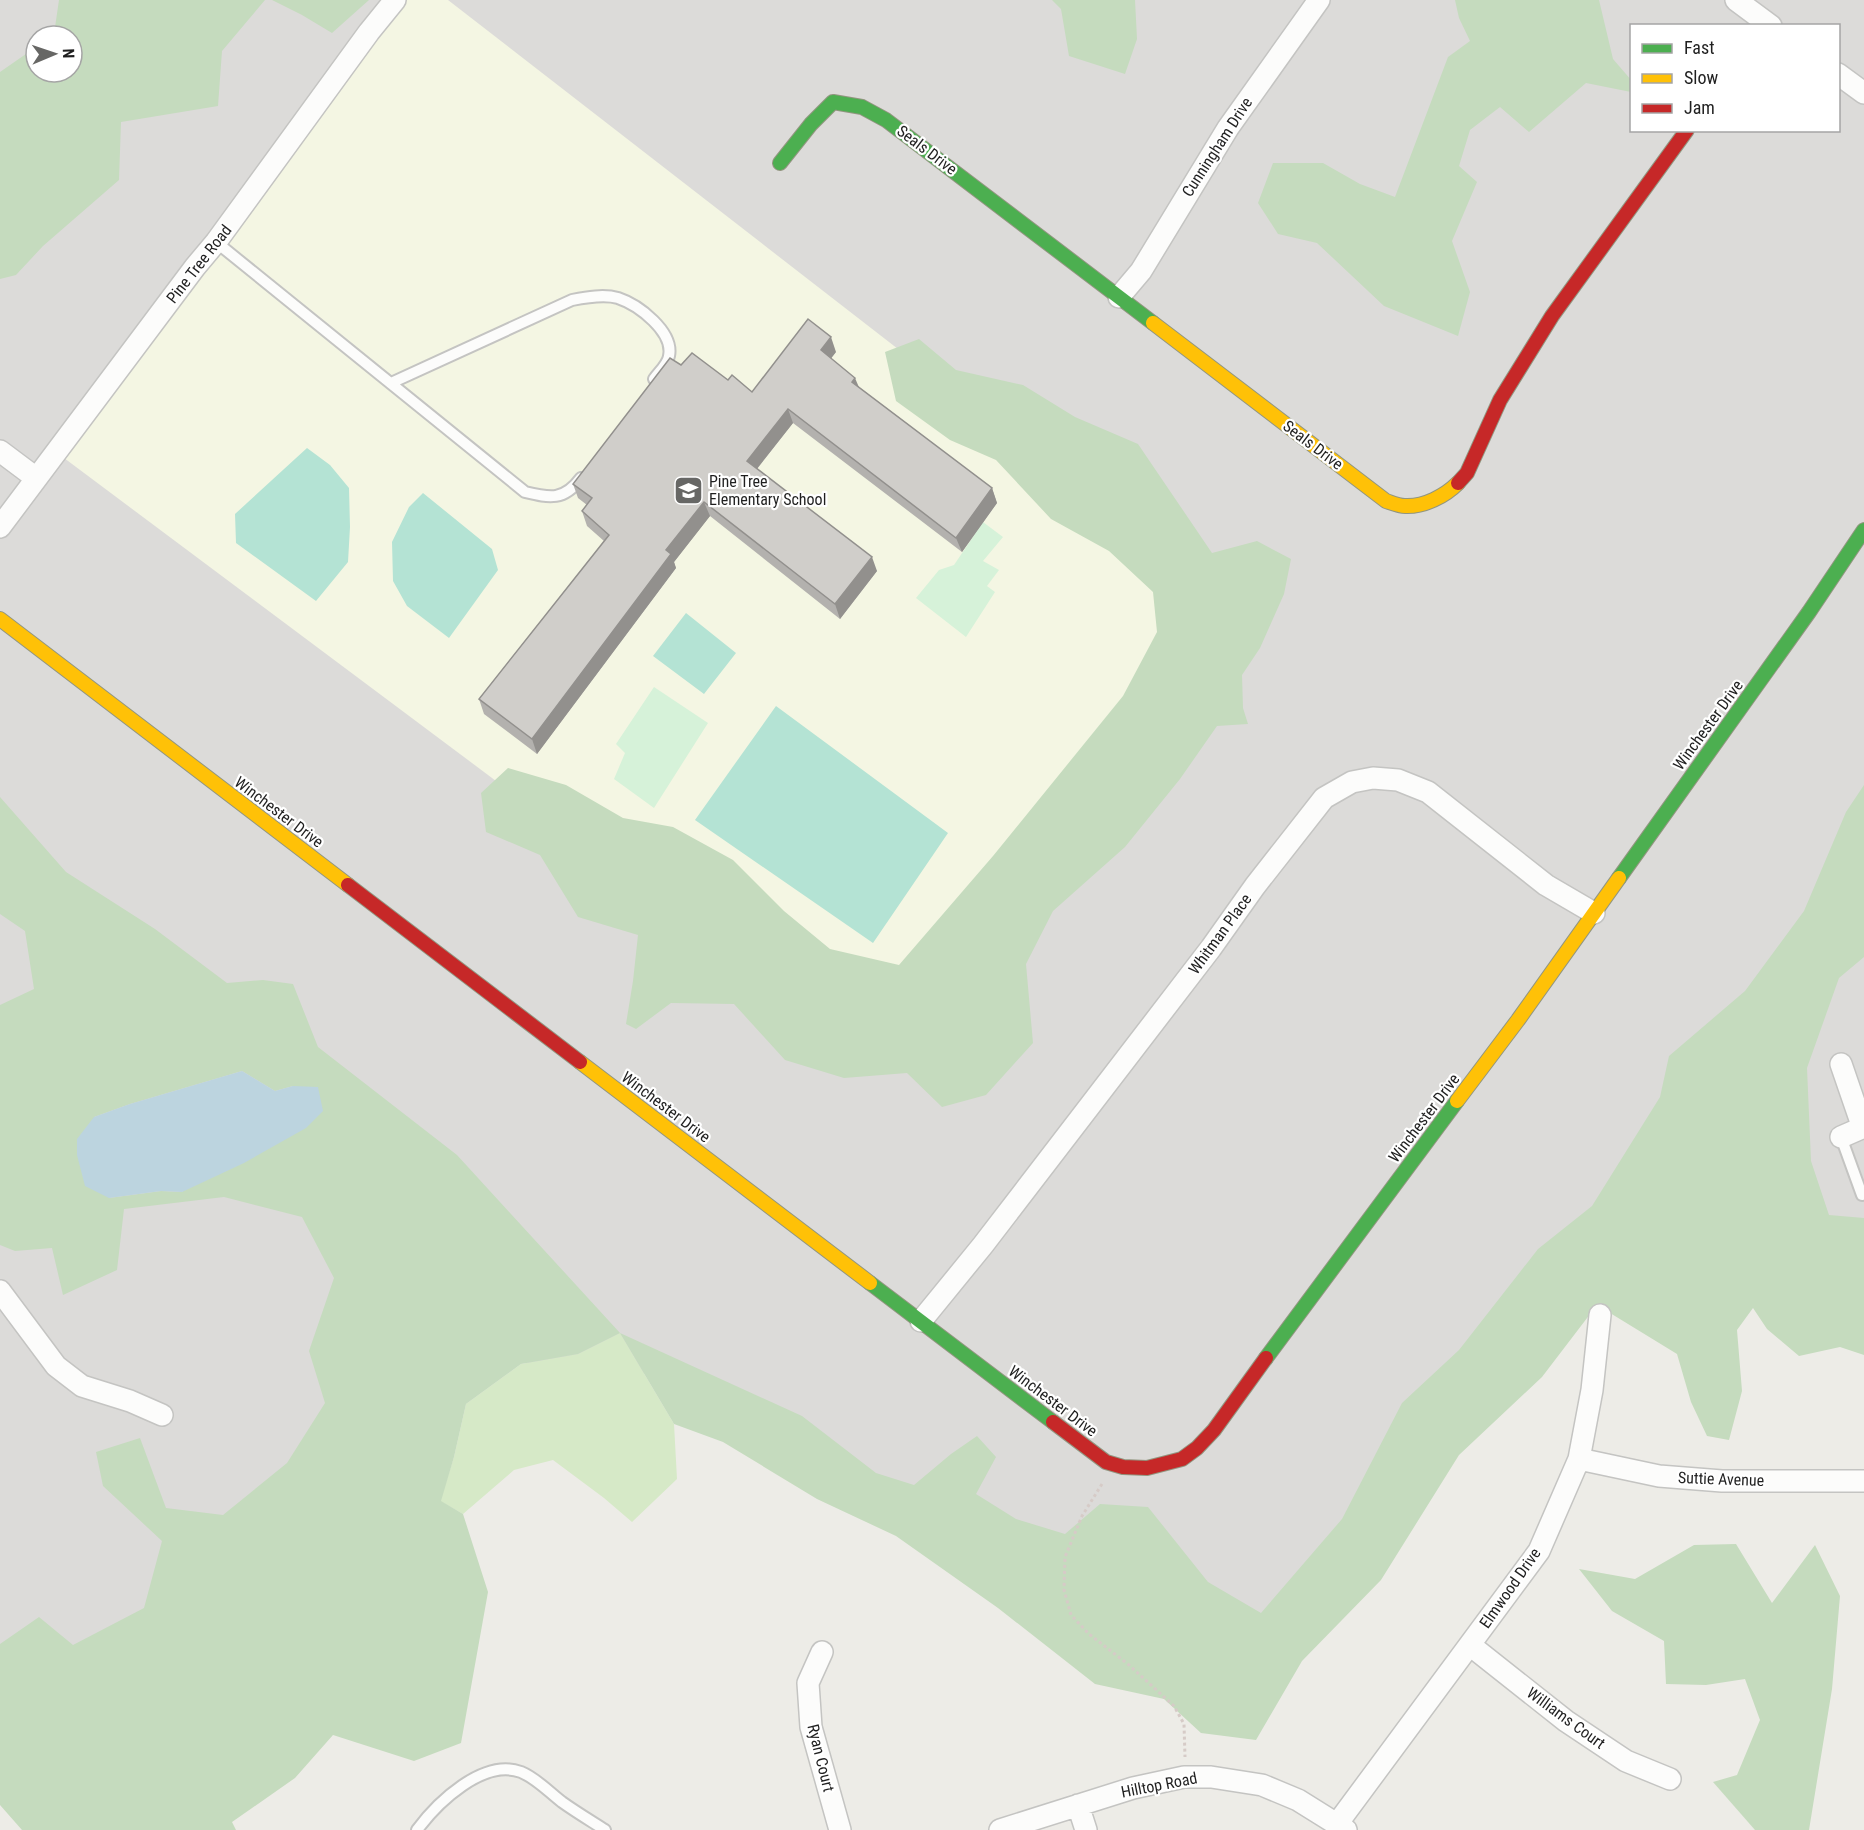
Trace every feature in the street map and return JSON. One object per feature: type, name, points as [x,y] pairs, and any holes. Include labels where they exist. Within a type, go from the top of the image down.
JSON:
[{"type":"street","name":"Pine Tree Road","points":[[0,527],[216,242],[369,32],[395,0]]},
{"type":"street","name":"Cunningham Drive","points":[[1119,297],[1141,271],[1228,128],[1319,0]]},
{"type":"street","points":[[1736,0],[1766,24]]},
{"type":"street","points":[[1840,75],[1864,93]]},
{"type":"street","name":"Seals Drive","points":[[780,163],[811,124],[833,102],[862,108],[886,120],[1386,501],[1404,506],[1425,504],[1452,489],[1467,473],[1500,400],[1552,316],[1686,132]]},
{"type":"street","points":[[0,451],[36,478]]},
{"type":"street","name":"Winchester Drive","points":[[0,620],[1106,1462],[1123,1467],[1147,1468],[1182,1459],[1197,1448],[1214,1430],[1518,1020],[1809,612],[1864,530]]},
{"type":"street","name":"Whitman Place","points":[[921,1320],[983,1245],[1324,798],[1352,782],[1373,778],[1398,780],[1428,792],[1546,885],[1594,913]]},
{"type":"street","points":[[1840,1064],[1863,1128],[1841,1137]]},
{"type":"street","points":[[0,1291],[56,1366],[82,1386],[130,1401],[162,1415]]},
{"type":"street","name":"Elmwood Drive","points":[[1341,1827],[1539,1551],[1580,1459],[1592,1390],[1600,1315]]},
{"type":"street","name":"Suttie Avenue","points":[[1580,1459],[1659,1476],[1722,1481],[1864,1481]]},
{"type":"street","name":"Williams Court","points":[[1470,1645],[1566,1721],[1626,1761],[1670,1779]]},
{"type":"street","name":"Ryan Court","points":[[822,1652],[808,1683],[811,1726],[840,1830]]},
{"type":"street","name":"Hilltop Road","points":[[1000,1830],[1133,1788],[1184,1777],[1211,1777],[1262,1785],[1298,1800],[1341,1827]]},
{"type":"street","points":[[1078,1805],[1086,1830]]},
{"type":"lane","points":[[216,242],[525,492],[547,498],[563,495],[574,488],[588,469]]},
{"type":"lane","points":[[391,383],[572,300],[591,296],[616,297],[633,304],[662,329],[671,344],[669,359],[649,386]]},
{"type":"lane","points":[[1841,1137],[1862,1195]]},
{"type":"lane","points":[[417,1830],[449,1794],[476,1778],[496,1770],[510,1769],[530,1776],[562,1802],[605,1830]]},
{"type":"path","points":[[1114,1465],[1082,1516],[1065,1557],[1064,1590],[1071,1615],[1089,1634],[1129,1665],[1174,1706],[1184,1724],[1184,1777]]},
{"type":"shaded area","points":[[0,0],[1864,0],[1864,861],[1219,1702],[662,1375],[443,1355],[0,1738]]},
{"type":"shaded area","points":[[395,0],[448,0],[1219,598],[880,1068],[56,452]]},
{"type":"shaded area","points":[[1864,916],[1864,1245],[1802,1249],[1778,1031]]},
{"type":"green space","points":[[59,0],[265,0],[222,51],[218,106],[121,122],[119,180],[43,246],[16,275],[0,279],[0,72],[24,55],[24,84],[84,84],[84,24],[55,24]]},
{"type":"green space","points":[[272,0],[369,0],[332,33]]},
{"type":"green space","points":[[1052,0],[1135,0],[1137,39],[1125,74],[1069,56],[1061,9]]},
{"type":"green space","points":[[1455,0],[1599,0],[1613,59],[1630,79],[1630,92],[1586,83],[1529,132],[1500,107],[1470,130],[1459,166],[1477,182],[1452,241],[1470,292],[1458,336],[1384,306],[1317,243],[1278,234],[1258,203],[1273,163],[1323,163],[1360,184],[1395,197],[1448,57],[1470,41],[1459,18]]},
{"type":"green space","points":[[919,339],[956,370],[1023,385],[1075,417],[1138,444],[1212,553],[1257,541],[1291,559],[1284,594],[1260,648],[1242,675],[1243,708],[1248,724],[1217,726],[1180,779],[1125,847],[1053,911],[1026,964],[1033,1043],[986,1095],[942,1107],[907,1073],[844,1078],[785,1060],[734,1004],[671,1003],[636,1029],[626,1024],[638,935],[578,917],[540,855],[486,832],[481,793],[508,768],[566,785],[623,818],[673,827],[733,860],[784,911],[830,949],[899,965],[993,856],[1123,696],[1157,632],[1153,592],[1109,551],[1051,519],[996,460],[950,440],[896,401],[885,352]]},
{"type":"green space","points":[[307,448],[330,465],[349,488],[348,562],[316,601],[236,543],[235,514]]},
{"type":"green space","points":[[423,493],[492,549],[498,570],[449,638],[407,606],[393,581],[392,542],[409,507]]},
{"type":"green space","points":[[983,522],[1003,537],[983,561],[999,570],[987,586],[995,592],[966,637],[916,598],[939,570],[954,565]]},
{"type":"green space","points":[[686,613],[736,653],[704,694],[653,656]]},
{"type":"green space","points":[[654,687],[708,723],[654,808],[614,779],[625,753],[616,744]]},
{"type":"green space","points":[[776,706],[948,833],[873,943],[695,820]]},
{"type":"green space","points":[[1864,785],[1864,957],[1839,978],[1807,1068],[1811,1161],[1829,1215],[1864,1218],[1864,1355],[1840,1347],[1799,1356],[1767,1329],[1753,1308],[1737,1330],[1742,1391],[1729,1440],[1707,1436],[1691,1402],[1677,1354],[1597,1305],[1542,1377],[1459,1455],[1381,1580],[1302,1661],[1256,1740],[1201,1733],[1164,1699],[1095,1684],[998,1608],[896,1536],[817,1499],[723,1442],[674,1424],[620,1333],[802,1416],[876,1473],[914,1485],[977,1436],[996,1457],[976,1494],[1016,1519],[1065,1534],[1100,1504],[1148,1507],[1208,1582],[1261,1613],[1342,1519],[1402,1403],[1459,1350],[1538,1249],[1592,1206],[1660,1097],[1669,1056],[1745,991],[1804,911],[1846,812]]},
{"type":"green space","points":[[0,797],[66,872],[155,929],[227,983],[263,980],[293,984],[318,1047],[457,1155],[620,1333],[578,1354],[521,1364],[466,1404],[441,1501],[463,1514],[488,1592],[461,1743],[414,1761],[333,1735],[295,1778],[232,1822],[236,1830],[22,1830],[0,1805],[0,1644],[39,1617],[73,1645],[144,1608],[162,1541],[103,1486],[96,1452],[140,1438],[166,1508],[223,1515],[287,1463],[325,1403],[309,1351],[334,1278],[302,1217],[224,1197],[124,1209],[117,1270],[63,1295],[52,1248],[15,1251],[0,1245],[0,1005],[34,989],[25,931],[0,914]],"holes":[[[242,1071],[275,1091],[293,1086],[182,1192],[161,1191],[109,1198],[94,1117]]]},
{"type":"green space","points":[[620,1333],[674,1424],[677,1479],[632,1522],[553,1460],[514,1470],[463,1514],[440,1501],[454,1457],[466,1404],[521,1364],[578,1354]]},
{"type":"green space","points":[[1736,1544],[1772,1603],[1815,1545],[1840,1596],[1832,1689],[1809,1830],[1755,1830],[1713,1782],[1737,1775],[1760,1720],[1745,1679],[1706,1685],[1666,1684],[1664,1641],[1612,1611],[1579,1569],[1635,1579],[1694,1545]]},
{"type":"water","points":[[242,1071],[275,1091],[293,1086],[318,1087],[323,1111],[306,1128],[244,1163],[182,1192],[161,1191],[109,1198],[85,1186],[77,1155],[77,1139],[94,1117]]},
{"type":"building","points":[[808,319],[831,337],[821,350],[855,378],[852,382],[992,488],[956,538],[788,409],[747,461],[872,557],[835,604],[704,502],[666,550],[671,554],[532,739],[479,699],[609,535],[582,511],[592,498],[573,484],[670,358],[681,365],[692,353],[728,380],[732,375],[752,392]]},
{"type":"traffic: fast","points":[[780,163],[811,124],[833,102],[862,107],[886,120],[1153,323]]},
{"type":"traffic: fast","points":[[1619,878],[1809,612],[1864,530]]},
{"type":"traffic: fast","points":[[1266,1358],[1457,1101]]},
{"type":"traffic: fast","points":[[870,1283],[1053,1422]]},
{"type":"traffic: slow","points":[[1153,323],[1386,501],[1403,506],[1419,505],[1441,496],[1458,483]]},
{"type":"traffic: slow","points":[[0,619],[348,885]]},
{"type":"traffic: slow","points":[[1457,1101],[1619,878]]},
{"type":"traffic: slow","points":[[580,1062],[870,1283]]},
{"type":"traffic: jam","points":[[1458,483],[1467,473],[1500,400],[1552,316],[1686,132]]},
{"type":"traffic: jam","points":[[348,885],[580,1062]]},
{"type":"traffic: jam","points":[[1053,1422],[1106,1462],[1123,1467],[1147,1468],[1182,1459],[1197,1448],[1214,1430],[1266,1358]]},
{"type":"place","name":"Pine Tree Elementary School","points":[[688,490]]}]
